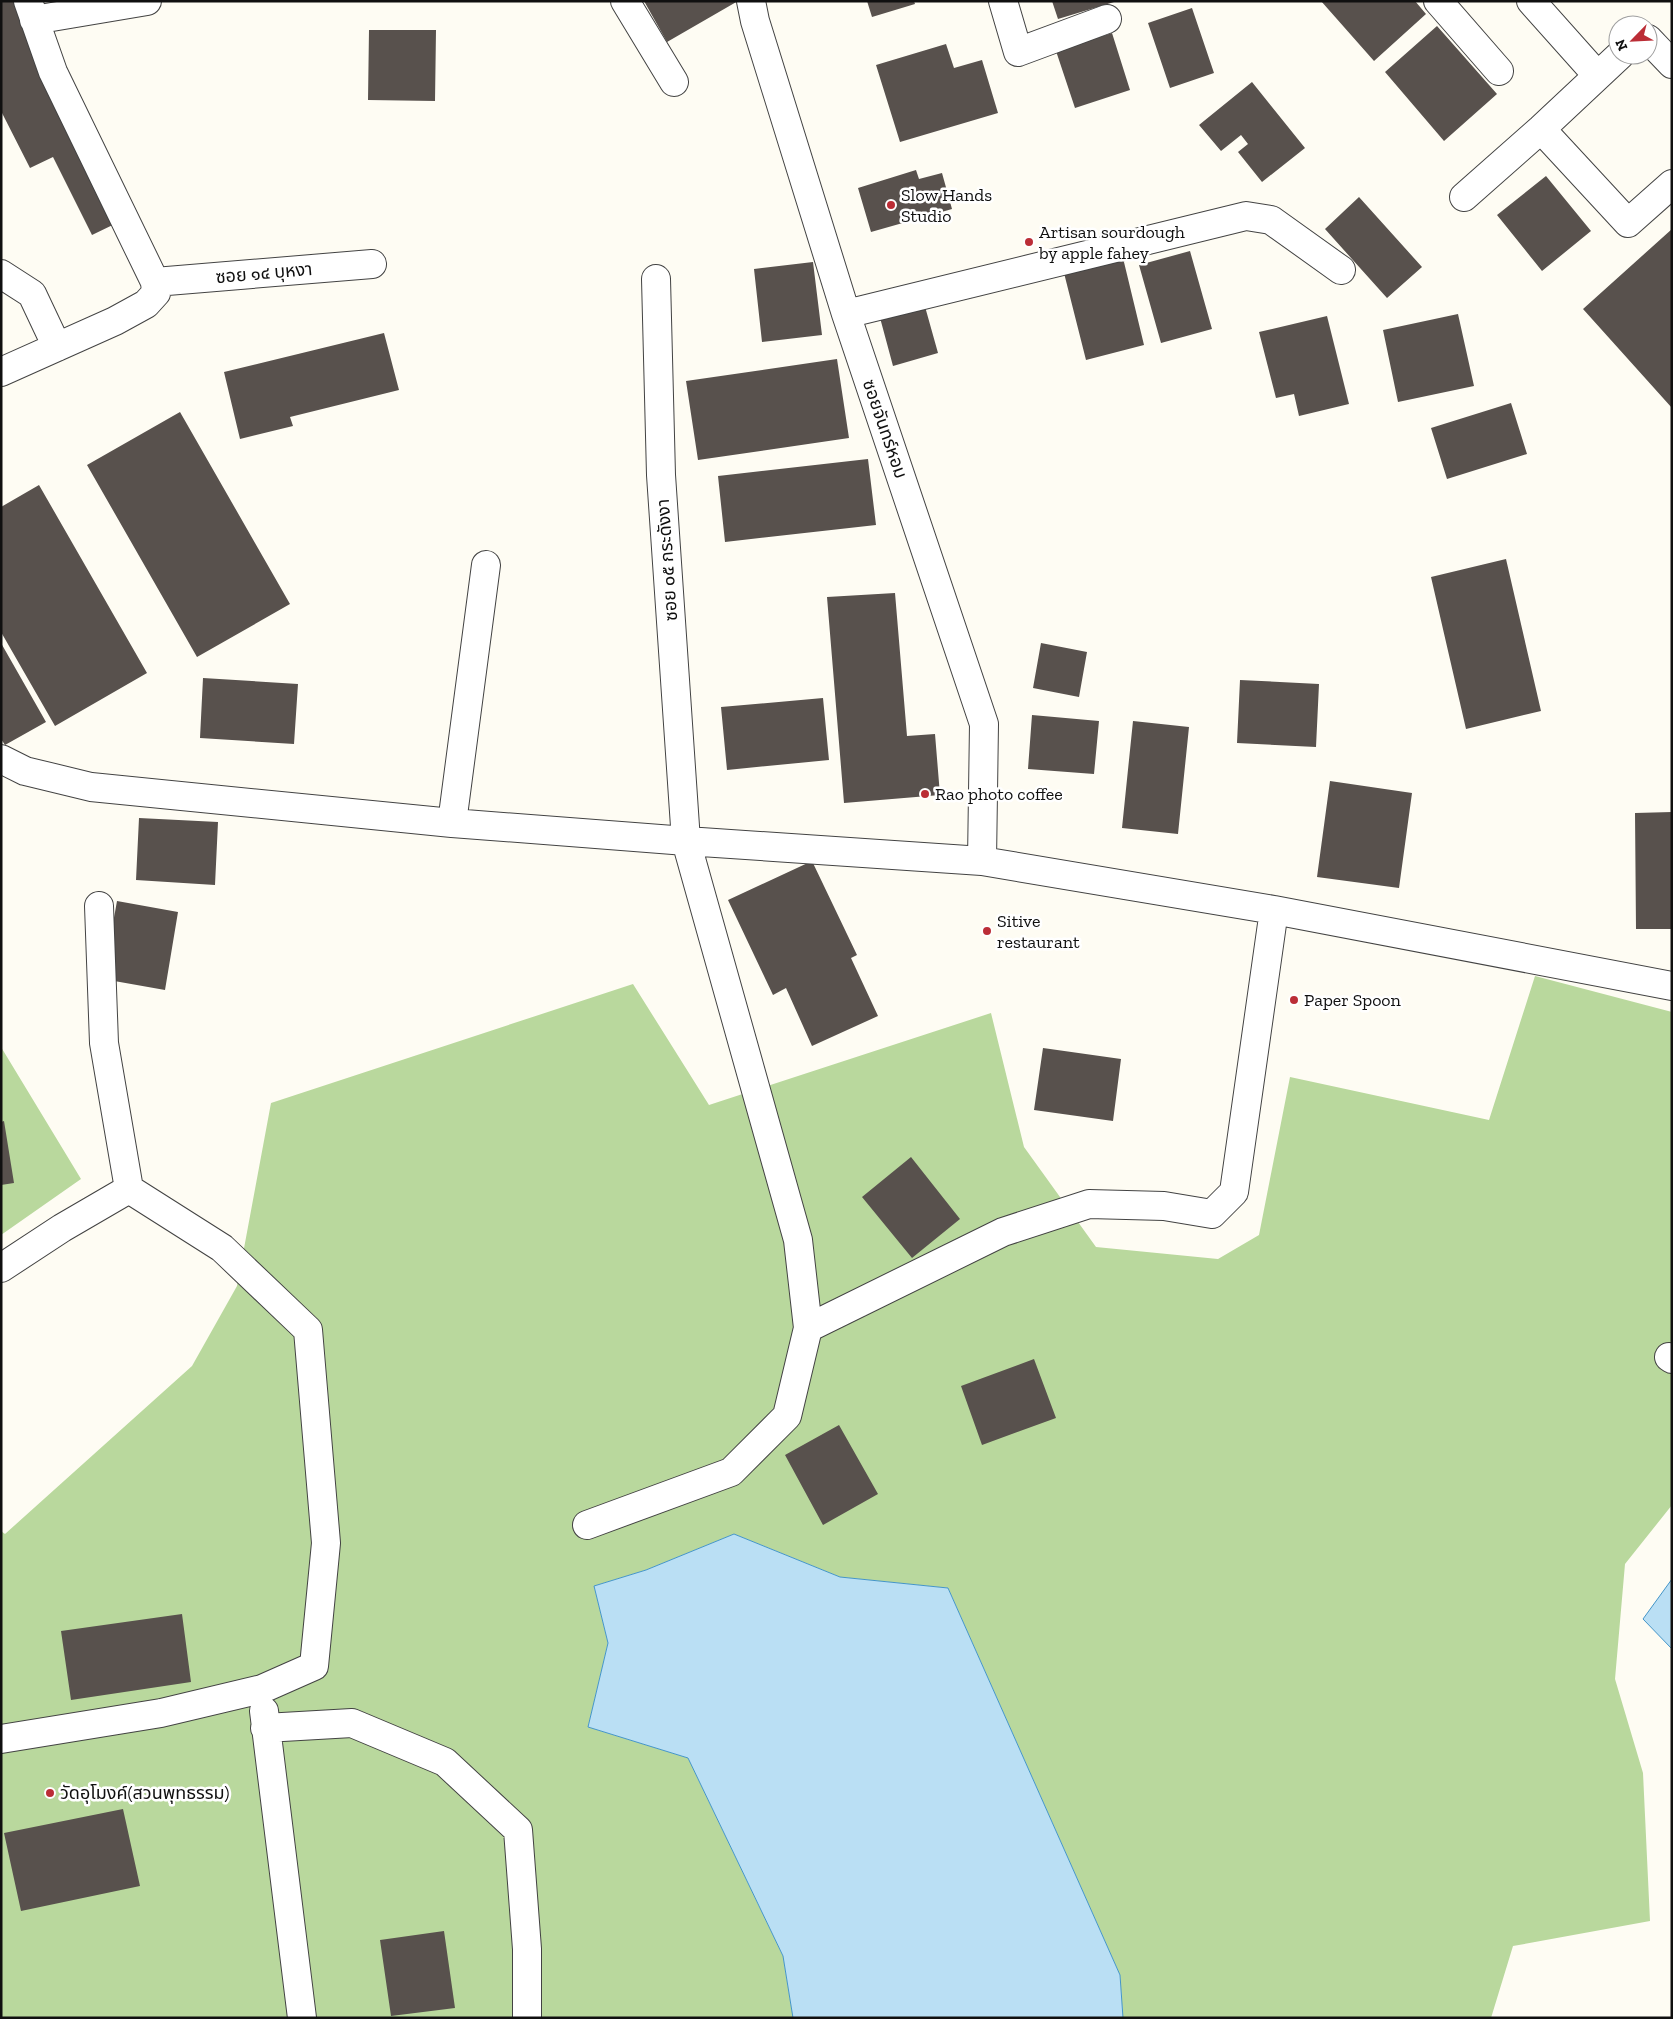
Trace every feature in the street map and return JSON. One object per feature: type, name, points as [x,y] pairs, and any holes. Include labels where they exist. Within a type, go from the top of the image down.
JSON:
[{"type":"street","points":[[1,372],[146,304],[156,293],[155,282],[53,72],[31,11],[147,1]]},
{"type":"street","points":[[625,1],[674,82]]},
{"type":"street","name":"ซอยจันทร์หอม","points":[[750,1],[846,314],[984,724],[982,861]]},
{"type":"street","points":[[1003,1],[1018,52],[1107,19]]},
{"type":"street","points":[[1438,1],[1499,70]]},
{"type":"street","points":[[1531,1],[1597,75]]},
{"type":"street","points":[[1658,49],[1672,64]]},
{"type":"street","points":[[1464,197],[1541,129],[1608,65]]},
{"type":"street","points":[[1541,129],[1628,223],[1672,184]]},
{"type":"street","points":[[846,314],[1246,216],[1271,220],[1341,270]]},
{"type":"street","name":"ซอย ๑๔ บุหงา","points":[[155,282],[372,264]]},
{"type":"street","points":[[1,274],[32,294],[57,347]]},
{"type":"street","name":"ซอย ๐๕ กระดังงา","points":[[587,1525],[731,1472],[787,1416],[808,1328],[798,1240],[686,842],[661,475],[656,279]]},
{"type":"street","points":[[452,823],[486,565]]},
{"type":"street","points":[[1,759],[25,771],[91,788],[452,823],[686,842],[982,861],[1274,910],[1672,986]]},
{"type":"street","points":[[1,1739],[160,1712],[262,1689],[314,1666],[326,1543],[308,1330],[222,1248],[129,1189],[104,1043],[100,906]]},
{"type":"street","points":[[808,1328],[1003,1232],[1089,1204],[1164,1206],[1212,1214],[1234,1192],[1274,910]]},
{"type":"street","points":[[1,1268],[62,1228],[129,1189]]},
{"type":"street","points":[[262,1689],[302,2018]]},
{"type":"street","points":[[266,1728],[352,1723],[445,1762],[518,1830],[527,1949],[527,2018]]},
{"type":"green space","points":[[1535,976],[1672,1012],[1672,1505],[1625,1564],[1615,1679],[1643,1773],[1650,1921],[1513,1946],[1491,2018],[1123,2018],[1120,1975],[948,1588],[840,1577],[734,1534],[646,1570],[594,1586],[608,1643],[588,1727],[688,1758],[783,1956],[793,2018],[1,2018],[1,1531],[5,1534],[192,1366],[237,1286],[271,1103],[633,984],[709,1105],[991,1013],[1024,1147],[1096,1247],[1218,1259],[1259,1235],[1290,1077],[1489,1120]]},
{"type":"green space","points":[[1,1047],[81,1179],[1,1235]]},
{"type":"water","points":[[734,1534],[840,1577],[948,1588],[1120,1975],[1123,2018],[793,2018],[783,1956],[688,1758],[588,1727],[608,1643],[594,1586],[646,1570]]},
{"type":"water","points":[[1672,1579],[1672,1649],[1643,1619]]},
{"type":"building","points":[[1,1],[14,1],[123,220],[92,235],[53,157],[30,168],[1,111]]},
{"type":"building","points":[[644,1],[738,1],[667,42]]},
{"type":"building","points":[[867,1],[914,1],[915,4],[872,17]]},
{"type":"building","points":[[1052,1],[1113,1],[1114,2],[1058,19]]},
{"type":"building","points":[[1321,1],[1415,1],[1426,14],[1374,61]]},
{"type":"building","points":[[1192,8],[1214,73],[1170,88],[1148,23]]},
{"type":"building","points":[[1437,26],[1497,94],[1444,141],[1385,72]]},
{"type":"building","points":[[369,30],[436,30],[435,101],[368,100]]},
{"type":"building","points":[[1112,33],[1130,90],[1075,108],[1056,51]]},
{"type":"building","points":[[946,44],[954,68],[982,60],[998,113],[900,142],[876,65]]},
{"type":"building","points":[[1252,82],[1305,148],[1262,182],[1238,152],[1248,144],[1241,135],[1221,151],[1199,125]]},
{"type":"building","points":[[916,170],[919,179],[942,173],[952,209],[871,232],[858,188]]},
{"type":"building","points":[[1546,176],[1591,231],[1542,271],[1497,215]]},
{"type":"building","points":[[1359,197],[1422,267],[1387,298],[1325,229]]},
{"type":"building","points":[[1672,229],[1672,408],[1583,309]]},
{"type":"building","points":[[1190,251],[1212,329],[1161,343],[1139,265]]},
{"type":"building","points":[[1123,258],[1144,345],[1086,360],[1064,273]]},
{"type":"building","points":[[813,262],[822,335],[762,342],[754,269]]},
{"type":"building","points":[[924,303],[938,353],[893,366],[879,314]]},
{"type":"building","points":[[1458,314],[1474,386],[1398,402],[1383,330]]},
{"type":"building","points":[[1327,316],[1349,404],[1299,416],[1294,394],[1276,398],[1259,332]]},
{"type":"building","points":[[384,333],[399,390],[290,417],[293,426],[240,439],[224,372]]},
{"type":"building","points":[[837,359],[849,438],[698,460],[686,381]]},
{"type":"building","points":[[1511,403],[1527,454],[1447,479],[1431,428]]},
{"type":"building","points":[[180,412],[290,604],[197,657],[87,465]]},
{"type":"building","points":[[868,459],[876,525],[725,542],[718,476]]},
{"type":"building","points":[[39,485],[147,673],[55,726],[1,632],[1,507]]},
{"type":"building","points":[[1506,559],[1541,711],[1466,729],[1431,577]]},
{"type":"building","points":[[895,593],[907,736],[935,734],[940,795],[844,803],[827,597]]},
{"type":"building","points":[[1,643],[46,722],[5,745],[1,739]]},
{"type":"building","points":[[1041,643],[1087,652],[1079,697],[1033,688]]},
{"type":"building","points":[[203,678],[298,684],[294,744],[200,738]]},
{"type":"building","points":[[1240,680],[1319,684],[1316,747],[1237,743]]},
{"type":"building","points":[[823,698],[829,760],[727,770],[721,707]]},
{"type":"building","points":[[1032,715],[1099,721],[1094,774],[1028,769]]},
{"type":"building","points":[[1133,721],[1189,727],[1178,834],[1122,828]]},
{"type":"building","points":[[1330,781],[1412,793],[1399,888],[1317,877]]},
{"type":"building","points":[[1672,812],[1672,929],[1636,929],[1635,813]]},
{"type":"building","points":[[139,818],[218,822],[215,885],[136,880]]},
{"type":"building","points":[[812,861],[857,955],[851,958],[878,1016],[812,1046],[786,988],[773,995],[728,900]]},
{"type":"building","points":[[117,901],[178,912],[165,990],[103,979]]},
{"type":"building","points":[[1043,1048],[1121,1059],[1113,1121],[1034,1110]]},
{"type":"building","points":[[4,1121],[14,1183],[1,1185],[1,1122]]},
{"type":"building","points":[[911,1157],[960,1219],[912,1258],[862,1197]]},
{"type":"building","points":[[1034,1359],[1056,1418],[982,1445],[961,1386]]},
{"type":"building","points":[[839,1425],[878,1494],[823,1525],[785,1455]]},
{"type":"building","points":[[182,1614],[191,1682],[71,1700],[61,1631]]},
{"type":"building","points":[[123,1809],[140,1886],[21,1911],[4,1833]]},
{"type":"building","points":[[444,1931],[455,2008],[391,2016],[380,1940]]},
{"type":"place","name":"Slow Hands Studio","points":[[891,205]]},
{"type":"place","name":"Artisan sourdough by apple fahey","points":[[1029,242]]},
{"type":"place","name":"Rao photo coffee","points":[[925,794]]},
{"type":"place","name":"Sitive restaurant","points":[[987,931]]},
{"type":"place","name":"Paper Spoon","points":[[1294,1000]]},
{"type":"place","name":"วัดอุโมงค์(สวนพุทธรรม)","points":[[50,1793]]}]
